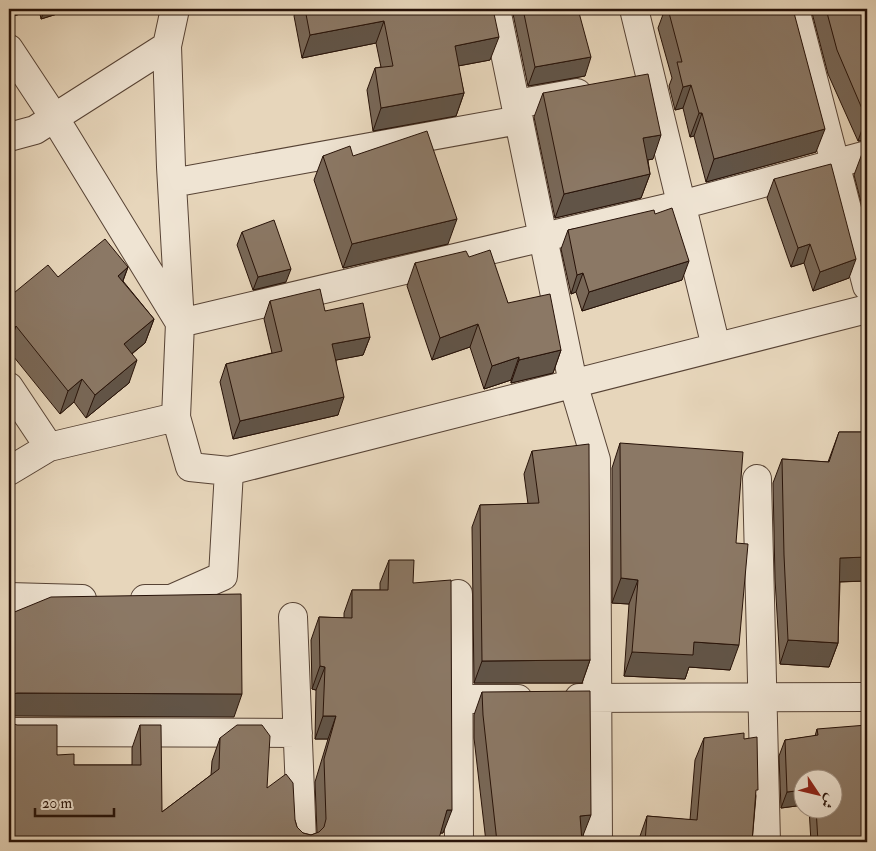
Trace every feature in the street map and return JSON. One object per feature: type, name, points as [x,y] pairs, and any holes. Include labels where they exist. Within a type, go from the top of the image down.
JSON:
[{"type":"street","points":[[175,9],[167,46],[180,323],[176,418],[190,467],[229,471],[867,309]]},
{"type":"street","points":[[496,9],[573,383],[596,460],[598,842]]},
{"type":"street","points":[[636,9],[716,347]]},
{"type":"street","points":[[795,9],[866,276]]},
{"type":"street","points":[[9,137],[35,130],[167,46]]},
{"type":"street","points":[[9,49],[54,117],[180,323]]},
{"type":"street","points":[[172,183],[517,112],[614,87],[653,80]]},
{"type":"street","points":[[180,323],[682,204],[867,155]]},
{"type":"street","points":[[9,388],[49,446]]},
{"type":"street","points":[[9,471],[49,446],[176,418]]},
{"type":"street","points":[[9,597],[26,599],[171,599],[223,576],[229,471]]},
{"type":"street","points":[[756,479],[766,842]]},
{"type":"street","points":[[458,594],[459,842]]},
{"type":"street","points":[[293,617],[302,842]]},
{"type":"street","points":[[459,699],[867,697]]},
{"type":"street","points":[[9,732],[298,733]]},
{"type":"building","points":[[305,9],[493,9],[499,37],[455,46],[464,93],[381,108],[375,68],[393,66],[384,21],[310,35]]},
{"type":"building","points":[[523,9],[578,9],[591,57],[535,67]]},
{"type":"building","points":[[668,9],[793,9],[825,129],[714,159],[702,113],[699,113],[691,85],[683,87],[677,62],[682,62]]},
{"type":"building","points":[[826,9],[867,9],[867,118],[837,50]]},
{"type":"building","points":[[648,74],[661,135],[643,138],[650,174],[564,194],[543,93]]},
{"type":"building","points":[[427,131],[457,219],[352,244],[323,156],[350,146],[353,156]]},
{"type":"building","points":[[867,150],[867,168],[863,151]]},
{"type":"building","points":[[831,164],[856,259],[820,272],[810,244],[798,248],[774,179]]},
{"type":"building","points":[[672,208],[689,261],[589,292],[583,273],[577,275],[568,230],[654,210],[655,214]]},
{"type":"building","points":[[274,220],[291,269],[258,277],[242,232]]},
{"type":"building","points":[[105,239],[128,267],[118,276],[154,319],[124,344],[137,360],[95,395],[82,379],[68,391],[16,326],[9,333],[9,297],[48,265],[58,277]]},
{"type":"building","points":[[490,250],[508,303],[550,294],[561,350],[519,360],[519,357],[492,366],[478,324],[440,338],[415,263],[466,251],[469,257]]},
{"type":"building","points":[[320,289],[325,311],[363,303],[370,337],[332,344],[344,397],[240,421],[226,364],[282,351],[270,301]]},
{"type":"building","points":[[839,432],[867,432],[867,557],[840,558],[838,643],[788,640],[782,459],[829,462]]},
{"type":"building","points":[[620,443],[743,452],[736,543],[748,544],[739,645],[694,642],[693,655],[632,652],[638,580],[621,578]]},
{"type":"building","points":[[589,444],[590,660],[482,661],[480,505],[539,503],[532,451]]},
{"type":"building","points":[[389,560],[414,560],[413,583],[451,580],[452,810],[447,810],[438,842],[195,842],[159,840],[159,842],[9,842],[9,722],[17,725],[57,725],[57,755],[74,754],[74,765],[141,765],[140,725],[161,725],[162,812],[219,769],[220,738],[237,725],[262,725],[270,736],[267,788],[286,774],[293,783],[297,827],[303,833],[311,835],[319,832],[324,827],[326,819],[324,759],[336,716],[323,716],[325,667],[320,666],[319,617],[352,618],[352,590],[388,590]]},
{"type":"building","points":[[241,594],[242,694],[17,693],[9,696],[9,597],[11,597],[12,613],[51,597]]},
{"type":"building","points":[[590,691],[591,815],[580,816],[582,842],[497,842],[482,692]]},
{"type":"building","points":[[867,725],[867,842],[818,842],[817,818],[844,818],[844,768],[794,768],[794,791],[787,792],[785,740],[818,735],[817,729]]},
{"type":"building","points":[[744,733],[744,739],[757,737],[758,790],[756,790],[752,842],[645,842],[647,816],[697,820],[704,738]]}]
